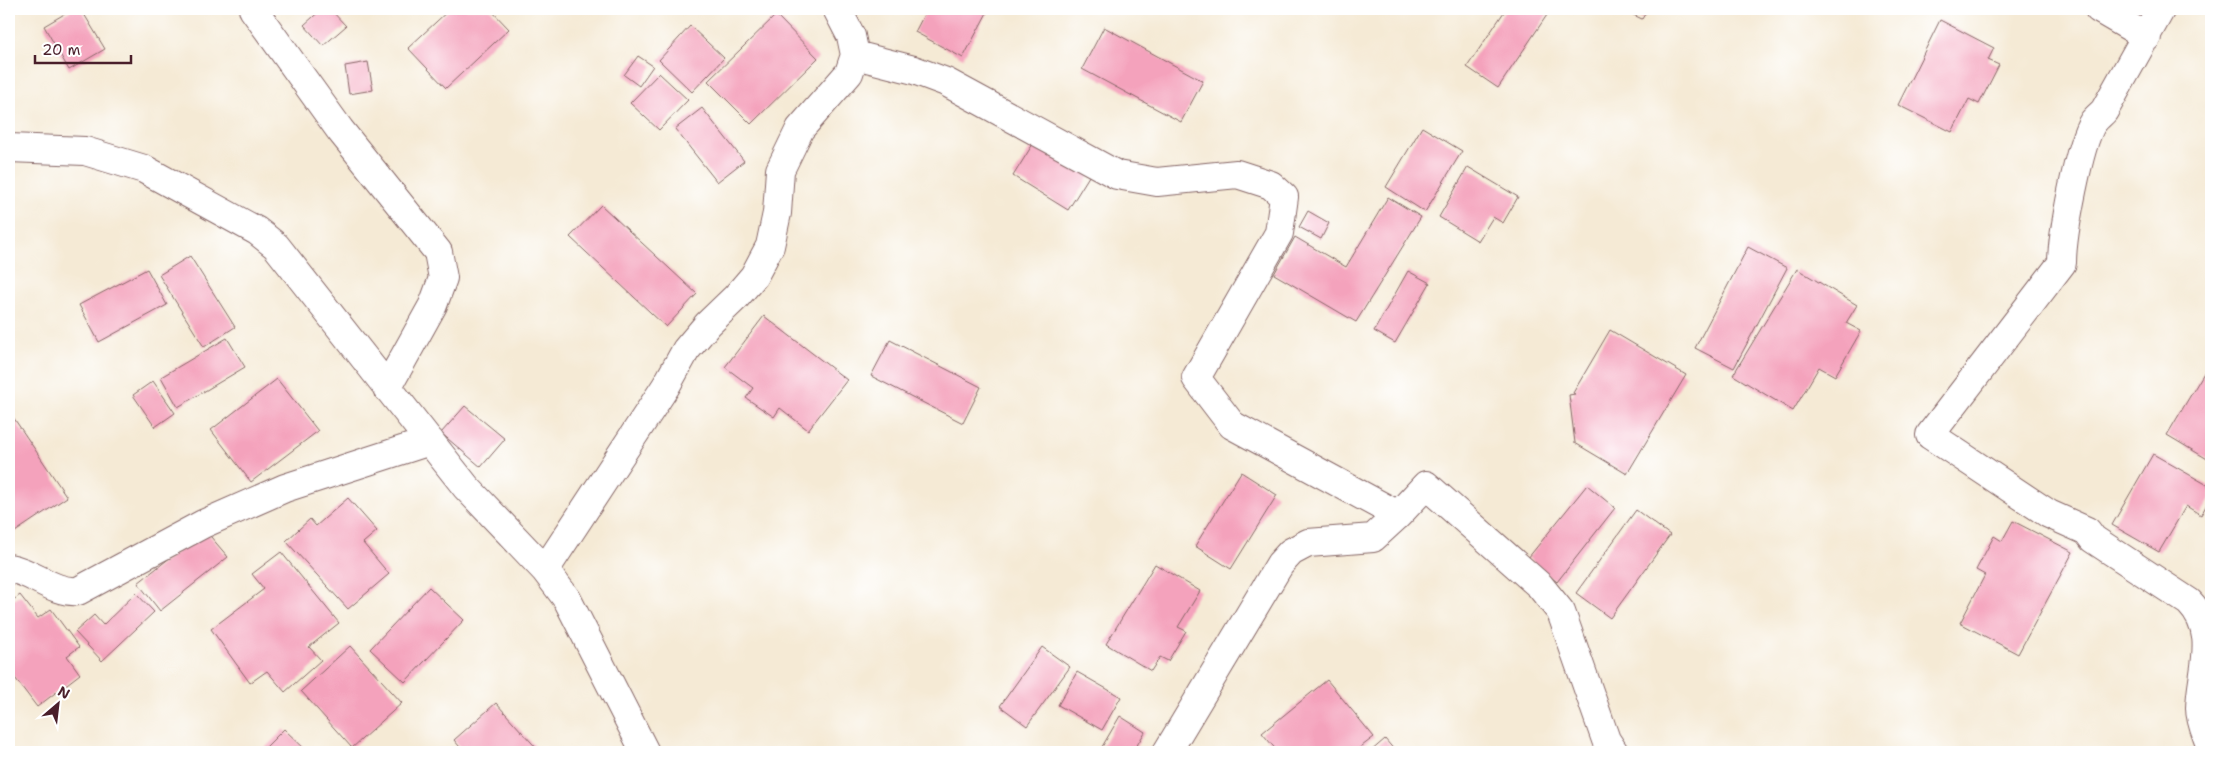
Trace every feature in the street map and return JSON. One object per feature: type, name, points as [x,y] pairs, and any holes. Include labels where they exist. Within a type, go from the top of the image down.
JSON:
[{"type":"street","points":[[252,9],[340,130],[438,252],[443,278],[433,305],[387,388]]},
{"type":"street","points":[[545,570],[666,386],[686,350],[754,276],[770,246],[778,212],[780,170],[800,129],[848,73],[855,55],[851,36],[837,9]]},
{"type":"street","points":[[2100,9],[2147,36]]},
{"type":"street","points":[[2161,9],[2104,111],[2093,122],[2085,141],[2062,240],[2062,263],[1930,435],[2049,514],[2087,531],[2093,539],[2189,602],[2199,612],[2204,624],[2207,648],[2201,718],[2211,748]]},
{"type":"street","points":[[855,55],[914,70],[946,82],[1117,175],[1157,182],[1237,174],[1271,184],[1284,197],[1279,233],[1196,378],[1232,425],[1398,514]]},
{"type":"street","points":[[9,148],[85,151],[144,169],[257,231],[276,246],[466,487],[545,570],[567,599],[645,752]]},
{"type":"street","points":[[9,568],[21,570],[52,587],[66,592],[78,591],[203,524],[285,488],[430,441]]},
{"type":"street","points":[[1167,752],[1280,564],[1292,552],[1308,543],[1373,538],[1426,485],[1540,586],[1561,612],[1606,740],[1614,752]]},
{"type":"building","points":[[73,9],[81,9],[105,49],[69,70],[44,26]]},
{"type":"building","points":[[322,9],[330,9],[346,26],[323,46],[304,25]]},
{"type":"building","points":[[450,9],[490,9],[509,29],[446,88],[408,48]]},
{"type":"building","points":[[927,9],[989,9],[963,58],[915,32]]},
{"type":"building","points":[[1506,9],[1551,9],[1498,88],[1467,67]]},
{"type":"building","points":[[1621,9],[1648,9],[1642,19]]},
{"type":"building","points":[[776,15],[818,58],[751,124],[708,81]]},
{"type":"building","points":[[1940,20],[1994,48],[1988,60],[1999,65],[1979,104],[1969,99],[1952,132],[1898,105]]},
{"type":"building","points":[[690,26],[724,58],[692,92],[659,60]]},
{"type":"building","points":[[1104,27],[1203,81],[1181,122],[1082,69]]},
{"type":"building","points":[[638,56],[653,66],[639,86],[624,75]]},
{"type":"building","points":[[368,62],[373,90],[349,94],[345,66]]},
{"type":"building","points":[[659,73],[688,100],[659,130],[630,103]]},
{"type":"building","points":[[702,108],[744,161],[717,182],[675,129]]},
{"type":"building","points":[[1422,127],[1462,151],[1425,212],[1386,187]]},
{"type":"building","points":[[1036,139],[1091,173],[1068,210],[1013,176]]},
{"type":"building","points":[[1468,167],[1518,197],[1503,223],[1493,217],[1478,241],[1439,217]]},
{"type":"building","points":[[1388,197],[1421,217],[1356,322],[1274,274],[1295,237],[1346,267]]},
{"type":"building","points":[[601,205],[697,294],[666,327],[570,237]]},
{"type":"building","points":[[1308,211],[1329,223],[1321,239],[1299,227]]},
{"type":"building","points":[[1748,247],[1787,268],[1734,368],[1695,348]]},
{"type":"building","points":[[190,256],[235,327],[204,347],[159,275]]},
{"type":"building","points":[[147,269],[167,305],[99,342],[79,305]]},
{"type":"building","points":[[1797,269],[1857,305],[1846,323],[1861,331],[1835,376],[1819,367],[1793,411],[1733,375]]},
{"type":"building","points":[[1408,271],[1430,283],[1395,343],[1374,331]]},
{"type":"building","points":[[764,316],[847,380],[808,430],[780,408],[774,417],[746,398],[753,388],[725,367]]},
{"type":"building","points":[[1610,330],[1686,375],[1627,474],[1575,443],[1569,395],[1575,394],[1573,393]]},
{"type":"building","points":[[227,338],[245,367],[178,407],[161,377]]},
{"type":"building","points":[[890,340],[981,387],[963,423],[871,376]]},
{"type":"building","points":[[2211,361],[2211,456],[2209,460],[2167,435]]},
{"type":"building","points":[[277,379],[318,431],[251,482],[211,430]]},
{"type":"building","points":[[153,381],[175,413],[155,427],[133,395]]},
{"type":"building","points":[[465,406],[505,439],[481,467],[441,433]]},
{"type":"building","points":[[9,411],[67,497],[9,536]]},
{"type":"building","points":[[2153,454],[2211,487],[2211,497],[2201,515],[2186,506],[2159,552],[2112,525]]},
{"type":"building","points":[[1241,472],[1277,495],[1231,569],[1195,546]]},
{"type":"building","points":[[1587,485],[1615,508],[1557,582],[1528,558]]},
{"type":"building","points":[[348,498],[377,531],[363,543],[389,574],[348,609],[286,541],[310,519],[316,526]]},
{"type":"building","points":[[1636,510],[1670,535],[1610,618],[1576,593]]},
{"type":"building","points":[[2013,521],[2073,552],[2018,654],[1960,623],[1985,575],[1976,570],[1994,536],[2002,541]]},
{"type":"building","points":[[205,530],[228,557],[160,611],[138,583]]},
{"type":"building","points":[[281,552],[339,623],[309,647],[321,660],[285,692],[267,671],[250,683],[211,629],[264,589],[252,574]]},
{"type":"building","points":[[1155,564],[1200,591],[1178,627],[1186,631],[1168,661],[1160,657],[1151,671],[1106,644]]},
{"type":"building","points":[[429,587],[464,620],[405,682],[370,649]]},
{"type":"building","points":[[136,593],[154,612],[102,661],[75,632],[94,615],[103,625]]},
{"type":"building","points":[[20,595],[38,618],[51,609],[79,647],[67,656],[80,674],[37,707],[9,670],[9,603]]},
{"type":"building","points":[[350,646],[402,703],[352,748],[301,691]]},
{"type":"building","points":[[1042,647],[1070,667],[1027,726],[1000,706]]},
{"type":"building","points":[[1077,672],[1121,697],[1102,730],[1058,705]]},
{"type":"building","points":[[1327,680],[1374,737],[1354,752],[1278,752],[1262,733]]},
{"type":"building","points":[[496,703],[540,752],[464,752],[454,740]]},
{"type":"building","points":[[1120,716],[1145,732],[1133,752],[1099,752]]},
{"type":"building","points":[[284,729],[308,752],[261,752]]},
{"type":"building","points":[[1385,739],[1396,752],[1370,752]]}]
